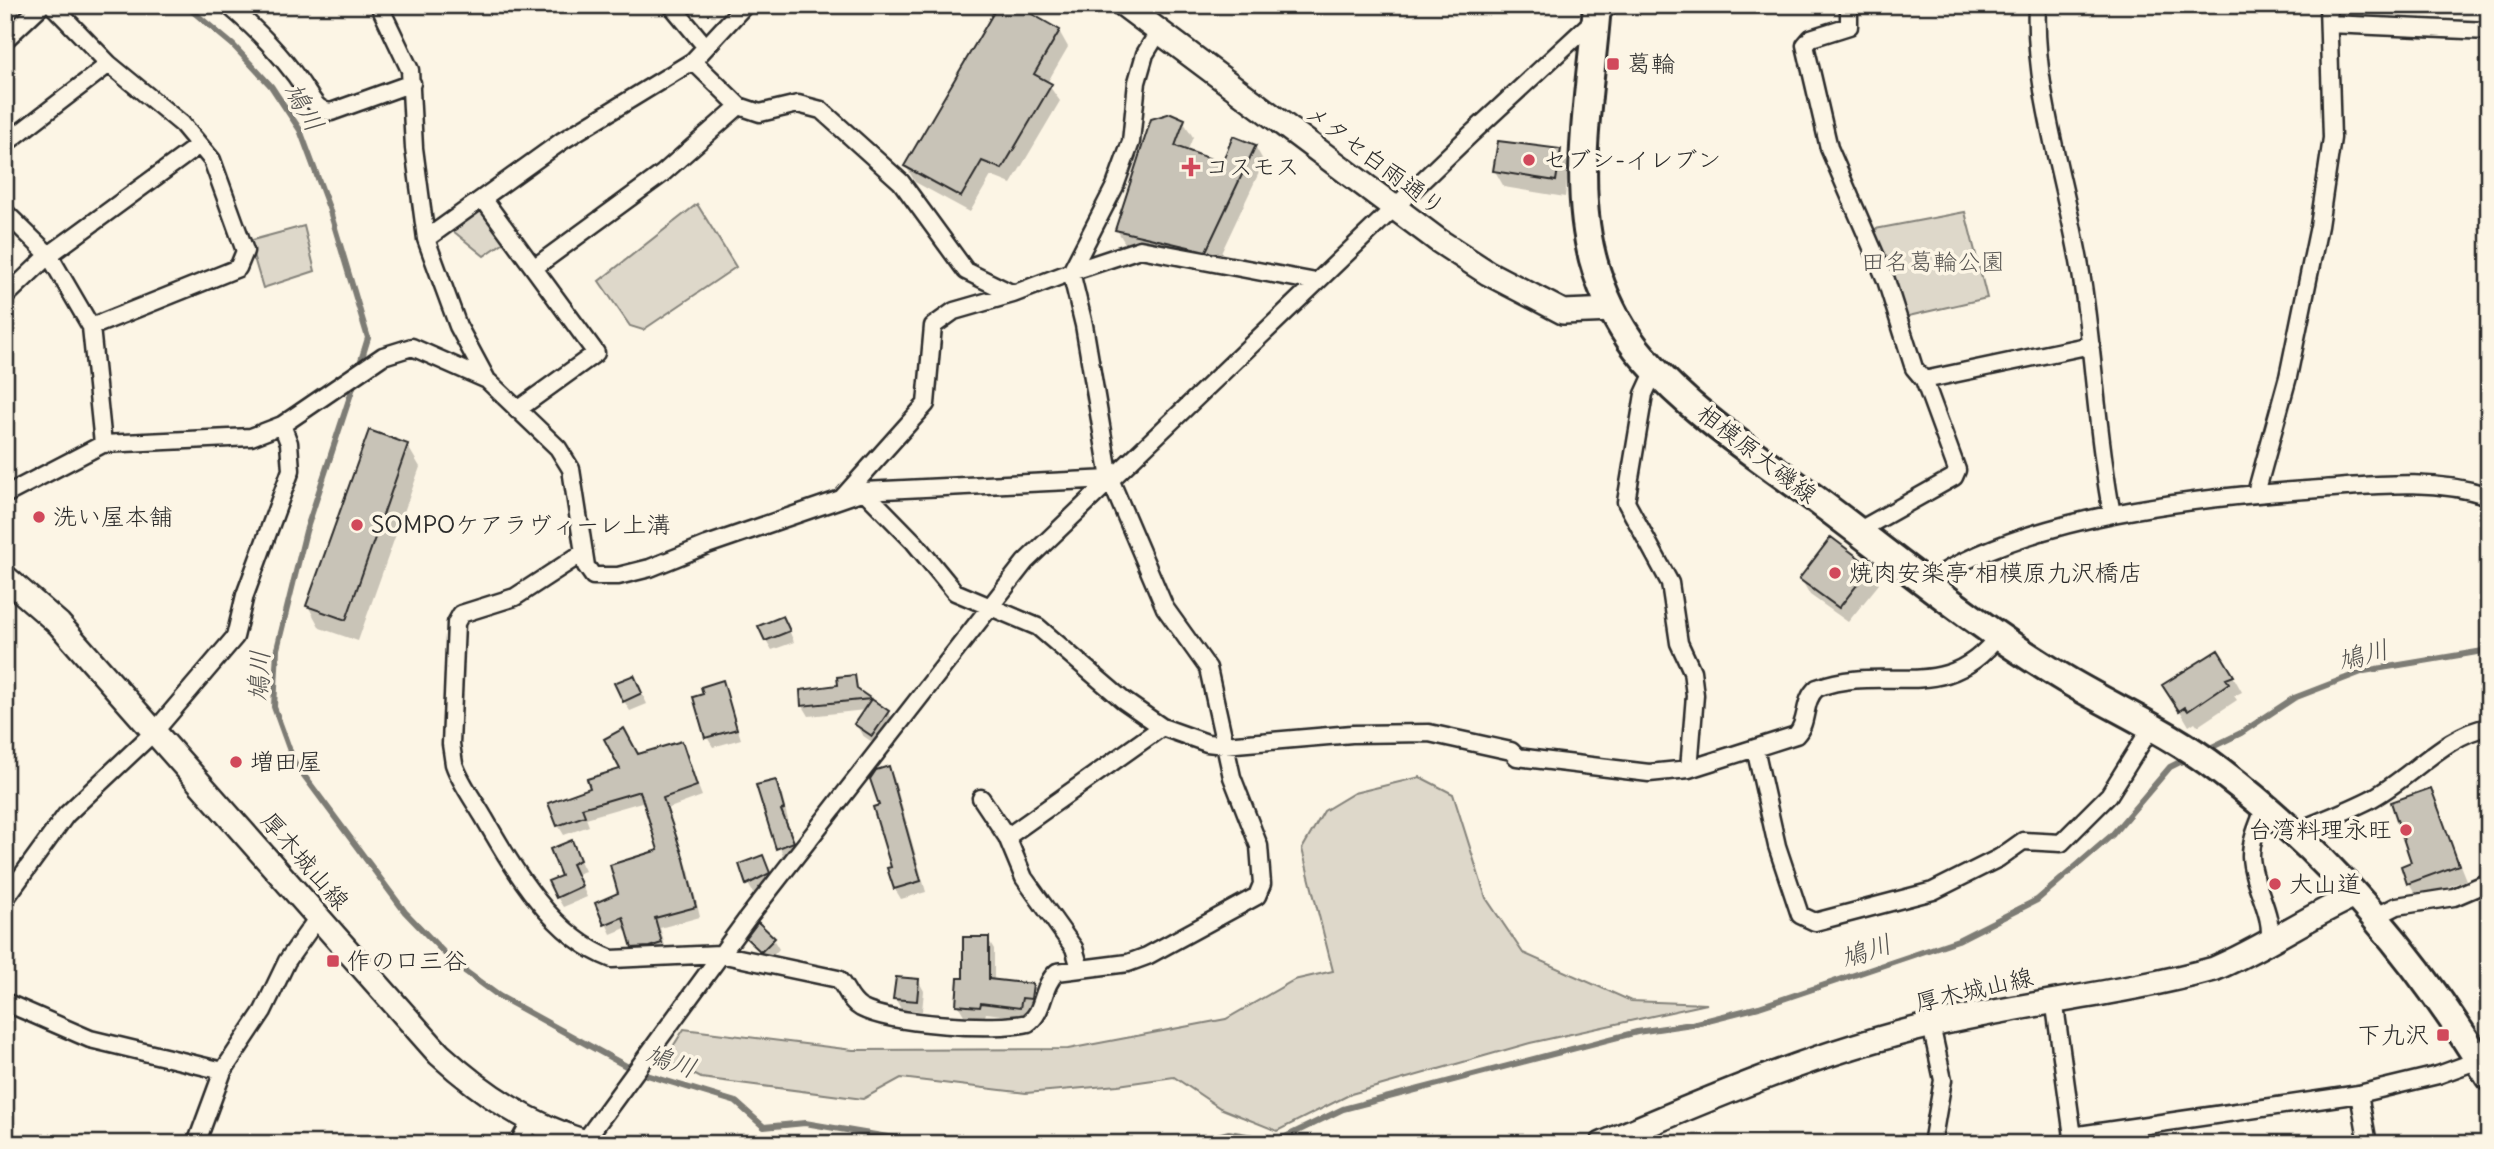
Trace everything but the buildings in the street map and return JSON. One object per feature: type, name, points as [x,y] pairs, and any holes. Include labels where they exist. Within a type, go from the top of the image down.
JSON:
[{"type":"main road","name":"メタセ白雨通り","points":[[1124,5],[1395,208],[1488,273],[1563,312],[1613,310]]},
{"type":"main road","name":"相模原大磯線","points":[[1601,9],[1585,146],[1586,207],[1597,272],[1613,310],[1632,342],[1655,370],[1743,444],[1998,635],[2066,679],[2182,744],[2265,807]]},
{"type":"main road","name":"厚木城山線","points":[[5,577],[59,624],[439,1054],[487,1095],[530,1122],[587,1143]]},
{"type":"main road","points":[[2265,807],[2294,832],[2375,917],[2450,1016],[2484,1068]]},
{"type":"main road","name":"厚木城山線","points":[[1602,1144],[1766,1075],[1931,1025],[2214,969],[2269,943],[2325,909],[2356,895]]},
{"type":"street","points":[[5,40],[42,5]]},
{"type":"street","points":[[52,5],[108,64],[182,124],[212,160],[245,251],[238,268],[91,327]]},
{"type":"street","points":[[228,5],[288,62],[315,104],[325,112],[412,83]]},
{"type":"street","points":[[380,5],[405,59],[412,83],[414,148],[426,239],[458,326],[487,380],[558,448],[571,469],[589,573],[597,578],[627,574],[863,491],[1110,479]]},
{"type":"street","points":[[671,5],[706,47]]},
{"type":"street","points":[[426,239],[484,200],[562,141],[693,61],[744,5]]},
{"type":"street","points":[[1849,5],[1849,26],[1811,38],[1805,45],[1829,148],[1849,192],[1861,228],[1886,280],[1914,368],[1924,380],[1956,473],[1858,531]]},
{"type":"street","points":[[2037,5],[2036,29],[2042,72],[2080,267],[2091,345],[2100,453],[2112,514]]},
{"type":"street","points":[[2256,494],[2288,377],[2319,226],[2332,138],[2328,5]]},
{"type":"street","points":[[587,1143],[720,954],[1025,562],[1601,9]]},
{"type":"street","points":[[2329,24],[2489,31]]},
{"type":"street","points":[[584,552],[515,597],[459,616],[456,623],[451,744],[454,764],[526,888],[555,921],[600,955],[626,961],[720,954],[830,977],[842,984],[850,998],[863,1009],[887,1016],[944,1025],[1028,1023],[1037,1015],[1052,976],[1057,972],[1128,963],[1147,956],[1257,897],[1260,891],[1259,846],[1232,778],[1208,668],[1165,608],[1110,479],[1084,325],[1070,272],[1115,186],[1131,142],[1137,82],[1145,54],[1159,31]]},
{"type":"street","points":[[693,61],[739,106],[760,113],[798,104],[821,110],[901,182],[966,271],[1013,295]]},
{"type":"street","points":[[5,144],[108,64]]},
{"type":"street","points":[[534,267],[662,174],[739,106]]},
{"type":"street","points":[[5,297],[49,255],[199,145]]},
{"type":"street","points":[[484,200],[596,352],[517,411]]},
{"type":"street","points":[[5,212],[49,255],[91,327],[103,444]]},
{"type":"street","points":[[840,499],[926,404],[933,326],[954,311],[1013,295],[1070,272],[1140,249],[1316,282]]},
{"type":"street","points":[[1924,380],[2091,345]]},
{"type":"street","points":[[5,495],[103,444],[251,437],[282,425],[383,356],[405,347],[417,348],[487,380]]},
{"type":"street","points":[[1655,370],[1644,394],[1626,502],[1670,583],[1679,643],[1692,671],[1695,695],[1689,769]]},
{"type":"street","points":[[5,899],[65,815],[155,732],[235,636],[245,595],[291,470],[289,443],[282,425]]},
{"type":"street","points":[[1926,583],[1958,564],[1984,553],[2112,514],[2256,494],[2430,483],[2489,496]]},
{"type":"street","points":[[863,491],[914,542],[955,592],[1038,626],[1124,700],[1162,727],[1207,743],[1224,745],[1352,734],[1429,733],[1511,751],[1517,757],[1649,773],[1689,769],[1799,733],[1808,699],[1817,688],[1847,682],[1950,674],[1976,661],[1998,635]]},
{"type":"street","points":[[1755,748],[1777,846],[1800,915],[1815,922],[1933,891],[1999,858],[2023,841],[2061,844],[2109,795],[2152,726]]},
{"type":"street","points":[[1007,837],[1162,727]]},
{"type":"street","points":[[2294,832],[2369,800],[2417,769],[2458,736],[2489,727]]},
{"type":"street","points":[[981,799],[1007,837],[1024,878],[1049,917],[1074,948],[1080,968]]},
{"type":"street","points":[[2265,807],[2253,838],[2251,857],[2255,883],[2270,923],[2269,943]]},
{"type":"street","points":[[2375,917],[2397,906],[2454,897],[2489,882]]},
{"type":"street","points":[[197,1144],[223,1071],[263,1011],[286,961],[319,916]]},
{"type":"street","points":[[2054,999],[2073,1140],[2359,1094],[2438,1075],[2484,1068]]},
{"type":"street","points":[[5,1002],[90,1039],[223,1071]]},
{"type":"street","points":[[1931,1025],[1943,1080],[1932,1144]]},
{"type":"street","points":[[2359,1094],[2368,1144]]},
{"type":"street","points":[[518,1144],[530,1122]]},
{"type":"green space","points":[[697,204],[736,267],[643,330],[630,326],[599,281]]},
{"type":"green space","points":[[482,207],[507,240],[484,256],[453,231]]},
{"type":"green space","name":"田名葛輪公園","points":[[1965,212],[1987,298],[1904,317],[1870,230]]},
{"type":"green space","points":[[304,226],[315,271],[263,288],[249,241]]},
{"type":"green space","points":[[1420,777],[1453,794],[1486,898],[1523,953],[1631,1001],[1707,1004],[1530,1043],[1351,1094],[1277,1131],[1220,1108],[1174,1077],[1026,1093],[901,1078],[863,1099],[701,1078],[665,1059],[684,1029],[853,1050],[1068,1049],[1226,1019],[1294,980],[1333,971],[1302,849],[1324,811],[1354,793]]},
{"type":"waterway","name":"鳩川","points":[[185,5],[233,45],[271,86],[300,130],[329,208],[368,338],[359,367]]},
{"type":"waterway","name":"鳩川","points":[[356,378],[306,531],[277,649],[274,707],[294,762],[405,912],[454,963],[499,996],[637,1072],[736,1102],[764,1127],[805,1123],[929,1144]]},
{"type":"waterway","name":"鳩川","points":[[2204,751],[2241,733],[2294,698],[2364,671],[2489,650]]},
{"type":"waterway","name":"鳩川","points":[[1188,1144],[1229,1133],[1277,1141],[1343,1109],[1637,1032],[1692,1024],[1759,1007],[1958,940],[2037,900],[2112,835],[2170,767],[2188,758]]},
{"type":"waterway","name":"鳩川","points":[[1033,1144],[1074,1139],[1137,1144]]},
{"type":"place","name":"葛輪","points":[[1613,64]]},
{"type":"place","name":"セブン-イレブン","points":[[1529,160]]},
{"type":"place","name":"コスモス","points":[[1191,167]]},
{"type":"place","name":"洗い屋本舗","points":[[39,517]]},
{"type":"place","name":"SOMPOケアラヴィーレ上溝","points":[[357,525]]},
{"type":"place","name":"焼肉安楽亭 相模原九沢橋店","points":[[1835,573]]},
{"type":"place","name":"増田屋","points":[[236,762]]},
{"type":"place","name":"台湾料理永旺","points":[[2406,830]]},
{"type":"place","name":"大山道","points":[[2275,884]]},
{"type":"place","name":"作の口三谷","points":[[333,961]]},
{"type":"place","name":"下九沢","points":[[2443,1035]]}]
